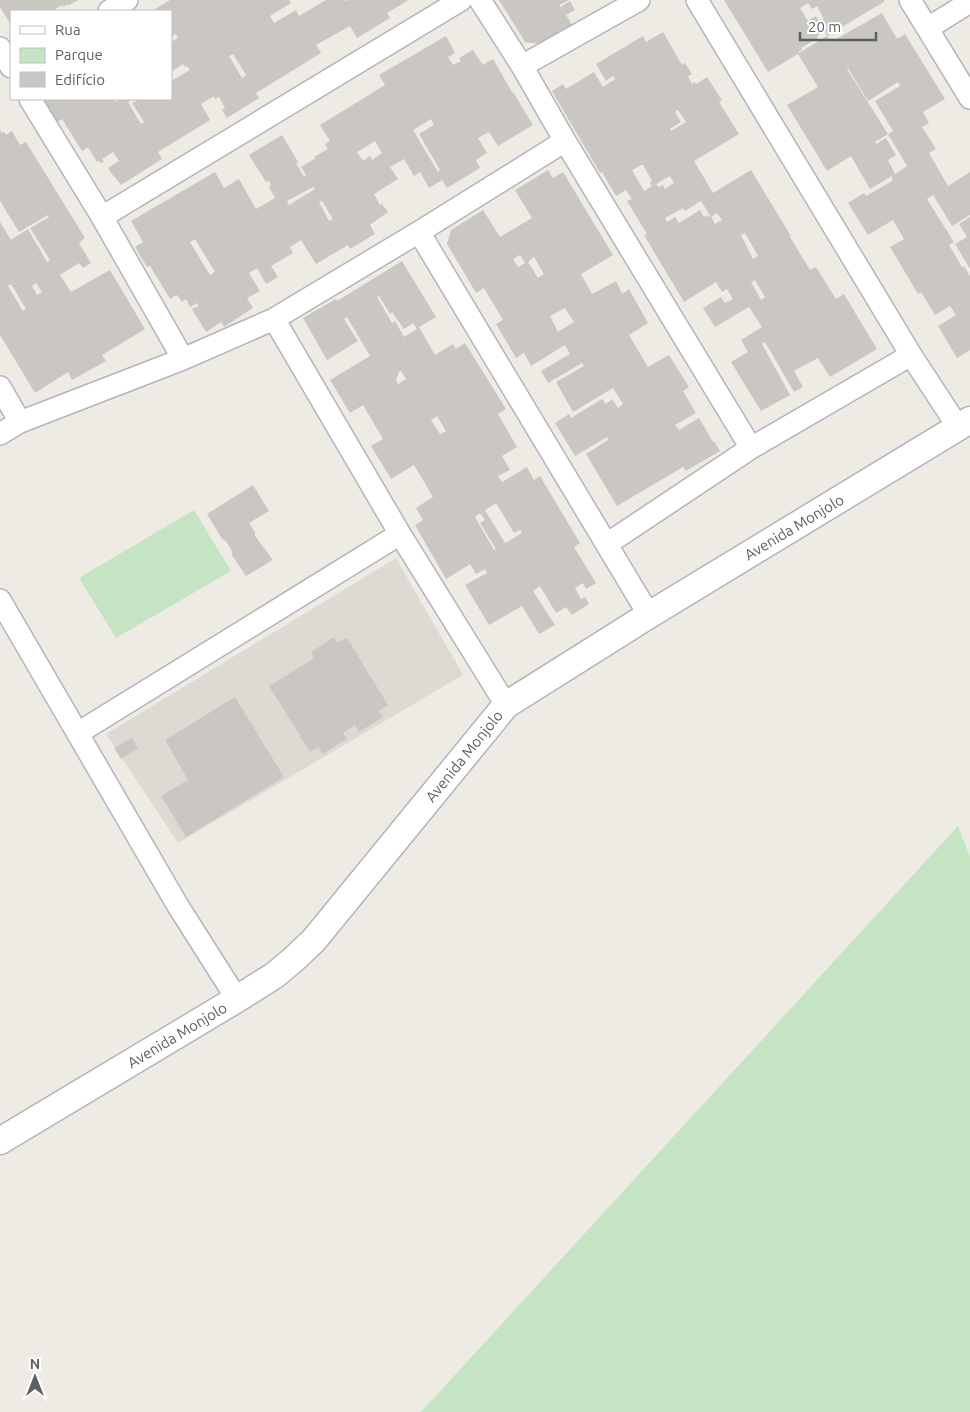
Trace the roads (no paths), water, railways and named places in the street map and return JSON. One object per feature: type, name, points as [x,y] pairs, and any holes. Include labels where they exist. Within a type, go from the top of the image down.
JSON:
[{"type":"street","points":[[111,10],[127,0]]},
{"type":"street","points":[[102,217],[461,0]]},
{"type":"street","points":[[480,0],[522,66],[565,141],[751,448]]},
{"type":"street","points":[[522,66],[639,0]]},
{"type":"street","points":[[696,0],[911,354],[964,423]]},
{"type":"street","points":[[910,0],[970,98]]},
{"type":"street","points":[[928,28],[970,2]]},
{"type":"street","points":[[0,48],[10,65]]},
{"type":"street","points":[[31,100],[102,217],[183,359]]},
{"type":"street","points":[[0,434],[20,422],[183,359],[274,319],[565,141]]},
{"type":"street","points":[[419,232],[650,615]]},
{"type":"street","points":[[274,319],[400,534],[506,705]]},
{"type":"street","points":[[607,544],[751,448],[911,354]]},
{"type":"street","points":[[0,387],[20,422]]},
{"type":"street","name":"Avenida Monjolo","points":[[0,1141],[237,999],[275,975],[294,959],[314,940],[506,705],[964,423]]},
{"type":"street","points":[[78,733],[400,534]]},
{"type":"street","points":[[0,600],[178,906],[237,999]]}]
